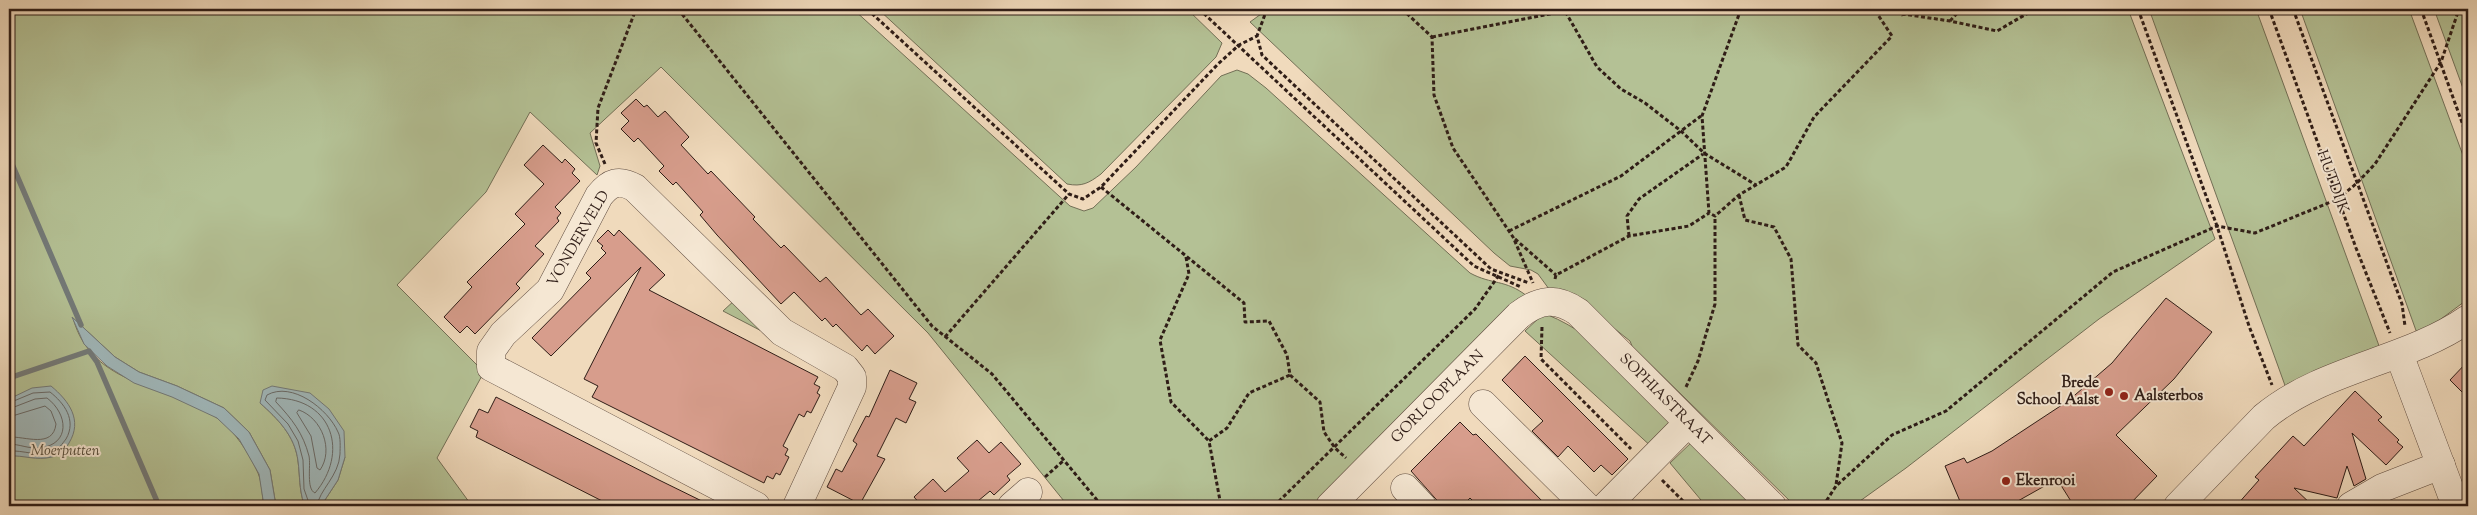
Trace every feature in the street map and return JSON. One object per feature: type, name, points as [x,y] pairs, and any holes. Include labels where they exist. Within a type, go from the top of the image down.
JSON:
[{"type":"street","name":"VONDERVELD","points":[[756,506],[491,367],[491,351],[503,334],[550,290],[599,196],[607,186],[626,183],[635,188],[782,332],[845,368],[852,377],[852,387],[797,506]]},
{"type":"street","name":"SOPHIASTRAAT","points":[[1544,297],[1570,306],[1578,312],[1772,506]]},
{"type":"street","name":"GORLOOPLAAN","points":[[1330,506],[1519,315],[1544,297]]},
{"type":"street","points":[[2178,506],[2264,417],[2279,404],[2298,393],[2399,354],[2440,335],[2468,318]]},
{"type":"street","points":[[2399,354],[2456,506]]},
{"type":"street","points":[[1483,404],[1586,506]]},
{"type":"street","points":[[1606,506],[1648,466],[1682,416]]},
{"type":"street","points":[[2351,506],[2382,488],[2441,465]]},
{"type":"path","points":[[612,184],[596,143],[598,108],[636,9]]},
{"type":"path","points":[[678,9],[932,326],[992,374],[1102,506]]},
{"type":"path","points":[[867,9],[1069,194],[1083,199],[1101,188],[1218,64],[1239,45],[1257,36]]},
{"type":"path","points":[[1199,9],[1474,266],[1544,297]]},
{"type":"path","points":[[1267,9],[1257,36],[1262,55],[1491,270],[1544,297]]},
{"type":"path","points":[[1402,9],[1432,37],[1434,95],[1453,148],[1513,237],[1544,297]]},
{"type":"path","points":[[1432,37],[1565,9],[1597,67],[1621,89],[1646,104],[1681,131],[1704,154],[1756,185]]},
{"type":"path","points":[[1709,213],[1702,116],[1741,9]]},
{"type":"path","points":[[1901,9],[1903,16]]},
{"type":"path","points":[[1950,21],[1961,9]]},
{"type":"path","points":[[1875,10],[1903,16],[1950,21],[1997,31],[2035,9]]},
{"type":"path","points":[[2138,9],[2217,226],[2249,326],[2279,404]]},
{"type":"path","name":"HUTDIJK","points":[[2269,9],[2338,199],[2399,354]]},
{"type":"path","name":"HUTDIJK","points":[[2293,9],[2402,304],[2405,332],[2399,354]]},
{"type":"path","points":[[2421,9],[2468,139]]},
{"type":"path","points":[[1823,506],[1836,486],[1892,435],[1946,411],[2114,272],[2217,226],[2255,233],[2338,199],[2357,184],[2375,164],[2441,62],[2459,9]]},
{"type":"path","points":[[1682,416],[1715,304],[1715,216],[1739,195],[1786,167],[1814,117],[1892,36],[1875,10]]},
{"type":"path","points":[[1509,231],[1620,176],[1702,116]]},
{"type":"path","points":[[1629,236],[1627,216],[1639,199],[1704,154]]},
{"type":"path","points":[[1101,188],[1244,303],[1245,322],[1269,321],[1287,355],[1290,375],[1320,402],[1324,432],[1334,448],[1353,464]]},
{"type":"path","points":[[945,336],[1069,194]]},
{"type":"path","points":[[1739,195],[1745,220],[1774,227],[1791,259],[1798,345],[1816,363],[1842,443],[1836,486]]},
{"type":"path","points":[[1709,213],[1715,216]]},
{"type":"path","points":[[1688,506],[1541,359],[1544,297],[1556,275],[1629,236],[1689,226],[1709,213]]},
{"type":"path","points":[[1513,237],[1556,275]]},
{"type":"path","points":[[1186,256],[1189,274],[1160,340],[1171,402],[1209,441],[1222,506]]},
{"type":"path","points":[[1274,506],[1475,309],[1498,276]]},
{"type":"path","points":[[1209,441],[1227,428],[1249,393],[1290,375]]},
{"type":"green space","name":"Moerputten","points":[[9,9],[853,9],[1070,206],[1084,211],[1093,208],[1136,167],[1221,76],[1237,70],[1248,74],[1266,88],[1470,273],[1505,284],[1527,296],[1507,313],[1316,506],[1068,506],[928,333],[661,67],[590,133],[600,166],[597,175],[530,112],[486,192],[397,285],[484,372],[437,458],[472,506],[321,506],[338,480],[345,457],[260,403],[285,429],[293,444],[298,461],[302,498],[304,504],[309,506],[276,506],[270,470],[249,432],[224,408],[177,386],[139,372],[115,357],[73,318],[83,341],[97,358],[114,371],[134,382],[198,407],[224,423],[246,450],[258,473],[264,506],[9,506]]},
{"type":"green space","points":[[878,9],[1187,9],[1222,43],[1216,57],[1101,174],[1085,184],[1072,185],[1067,184]]},
{"type":"green space","points":[[1268,9],[2128,9],[2215,239],[2099,319],[1906,468],[1853,506],[1795,506],[1632,346],[1630,341],[1580,301],[1549,289],[1538,274],[1531,270],[1510,266],[1494,253],[1250,22]]},
{"type":"green space","points":[[2149,9],[2256,9],[2382,354],[2287,391]]},
{"type":"green space","points":[[2300,9],[2409,9],[2468,169],[2468,299],[2418,336]]},
{"type":"green space","points":[[2434,9],[2468,9],[2468,102]]},
{"type":"green space","points":[[736,299],[775,338],[723,311]]},
{"type":"green space","points":[[1548,315],[1567,324],[1602,349],[1678,425],[1654,449],[1525,331],[1540,317]]},
{"type":"green space","points":[[1694,440],[1760,506],[1706,506],[1670,463]]},
{"type":"water","points":[[72,317],[115,357],[139,372],[177,386],[224,408],[249,432],[270,470],[276,506],[264,506],[259,474],[239,439],[217,418],[172,397],[134,383],[107,366],[84,344]]},
{"type":"water","points":[[51,386],[68,405],[74,419],[73,435],[66,448],[52,457],[9,456],[9,399],[32,388]]},
{"type":"water","points":[[272,386],[310,393],[329,409],[344,431],[345,457],[338,480],[321,506],[304,504],[300,488],[298,461],[293,444],[285,429],[260,403],[263,390]]},
{"type":"building","points":[[636,99],[644,107],[647,105],[658,117],[665,111],[689,137],[681,145],[708,174],[711,171],[755,217],[753,219],[781,248],[784,245],[820,282],[826,277],[861,315],[868,309],[894,336],[875,354],[867,345],[862,351],[836,324],[833,327],[825,318],[822,321],[794,292],[781,304],[717,235],[700,215],[703,212],[676,182],[673,185],[659,171],[664,166],[638,138],[634,142],[621,129],[629,121],[621,113]]},
{"type":"building","points":[[543,145],[562,163],[565,159],[575,169],[572,173],[580,181],[555,207],[561,213],[557,218],[559,221],[535,246],[544,254],[516,284],[520,288],[475,334],[467,326],[460,333],[444,317],[472,287],[467,282],[525,224],[515,214],[544,184],[524,165]]},
{"type":"building","points":[[608,230],[614,236],[619,230],[665,275],[649,290],[818,377],[814,384],[820,387],[817,393],[820,395],[811,413],[807,411],[804,417],[799,414],[783,446],[788,449],[785,455],[789,457],[780,475],[776,473],[773,479],[767,476],[764,483],[592,397],[598,386],[584,379],[641,267],[551,356],[532,338],[591,278],[586,273],[606,253],[601,248],[603,246],[597,241]]},
{"type":"building","points":[[2166,298],[2212,332],[2174,379],[2116,435],[2157,476],[2128,506],[2074,506],[2057,479],[2009,506],[1962,506],[1945,466],[1964,458],[1967,463],[1992,451],[2068,401],[2112,363]]},
{"type":"building","points":[[1525,356],[1628,459],[1612,475],[1601,465],[1594,472],[1568,446],[1558,457],[1532,431],[1543,421],[1502,380]]},
{"type":"building","points":[[2468,361],[2468,398],[2450,380]]},
{"type":"building","points":[[890,370],[917,383],[909,399],[916,402],[906,423],[896,418],[877,456],[885,459],[860,504],[827,487],[836,469],[842,472],[857,444],[853,441],[866,416],[869,417]]},
{"type":"building","points":[[2355,391],[2382,417],[2378,420],[2399,440],[2397,442],[2403,447],[2386,465],[2352,433],[2366,479],[2354,486],[2347,466],[2337,498],[2294,488],[2313,506],[2236,506],[2259,480],[2255,477],[2293,436],[2304,446]]},
{"type":"building","points":[[496,397],[712,506],[612,506],[476,437],[478,431],[470,427],[479,409],[488,413]]},
{"type":"building","points":[[1460,422],[1473,435],[1476,434],[1547,506],[1478,506],[1470,498],[1462,506],[1442,506],[1411,471]]},
{"type":"building","points":[[977,440],[989,453],[1001,442],[1021,464],[1007,476],[1010,480],[994,495],[990,491],[972,506],[922,506],[914,497],[933,479],[945,492],[969,471],[957,458]]},
{"type":"waterway","points":[[9,157],[81,325]]},
{"type":"waterway","points":[[9,378],[89,351],[97,362],[159,506]]},
{"type":"place","name":"Brede School Aalst","points":[[2109,392]]},
{"type":"place","name":"Aalsterbos","points":[[2124,396]]},
{"type":"place","name":"Ekenrooi","points":[[2006,481]]}]
